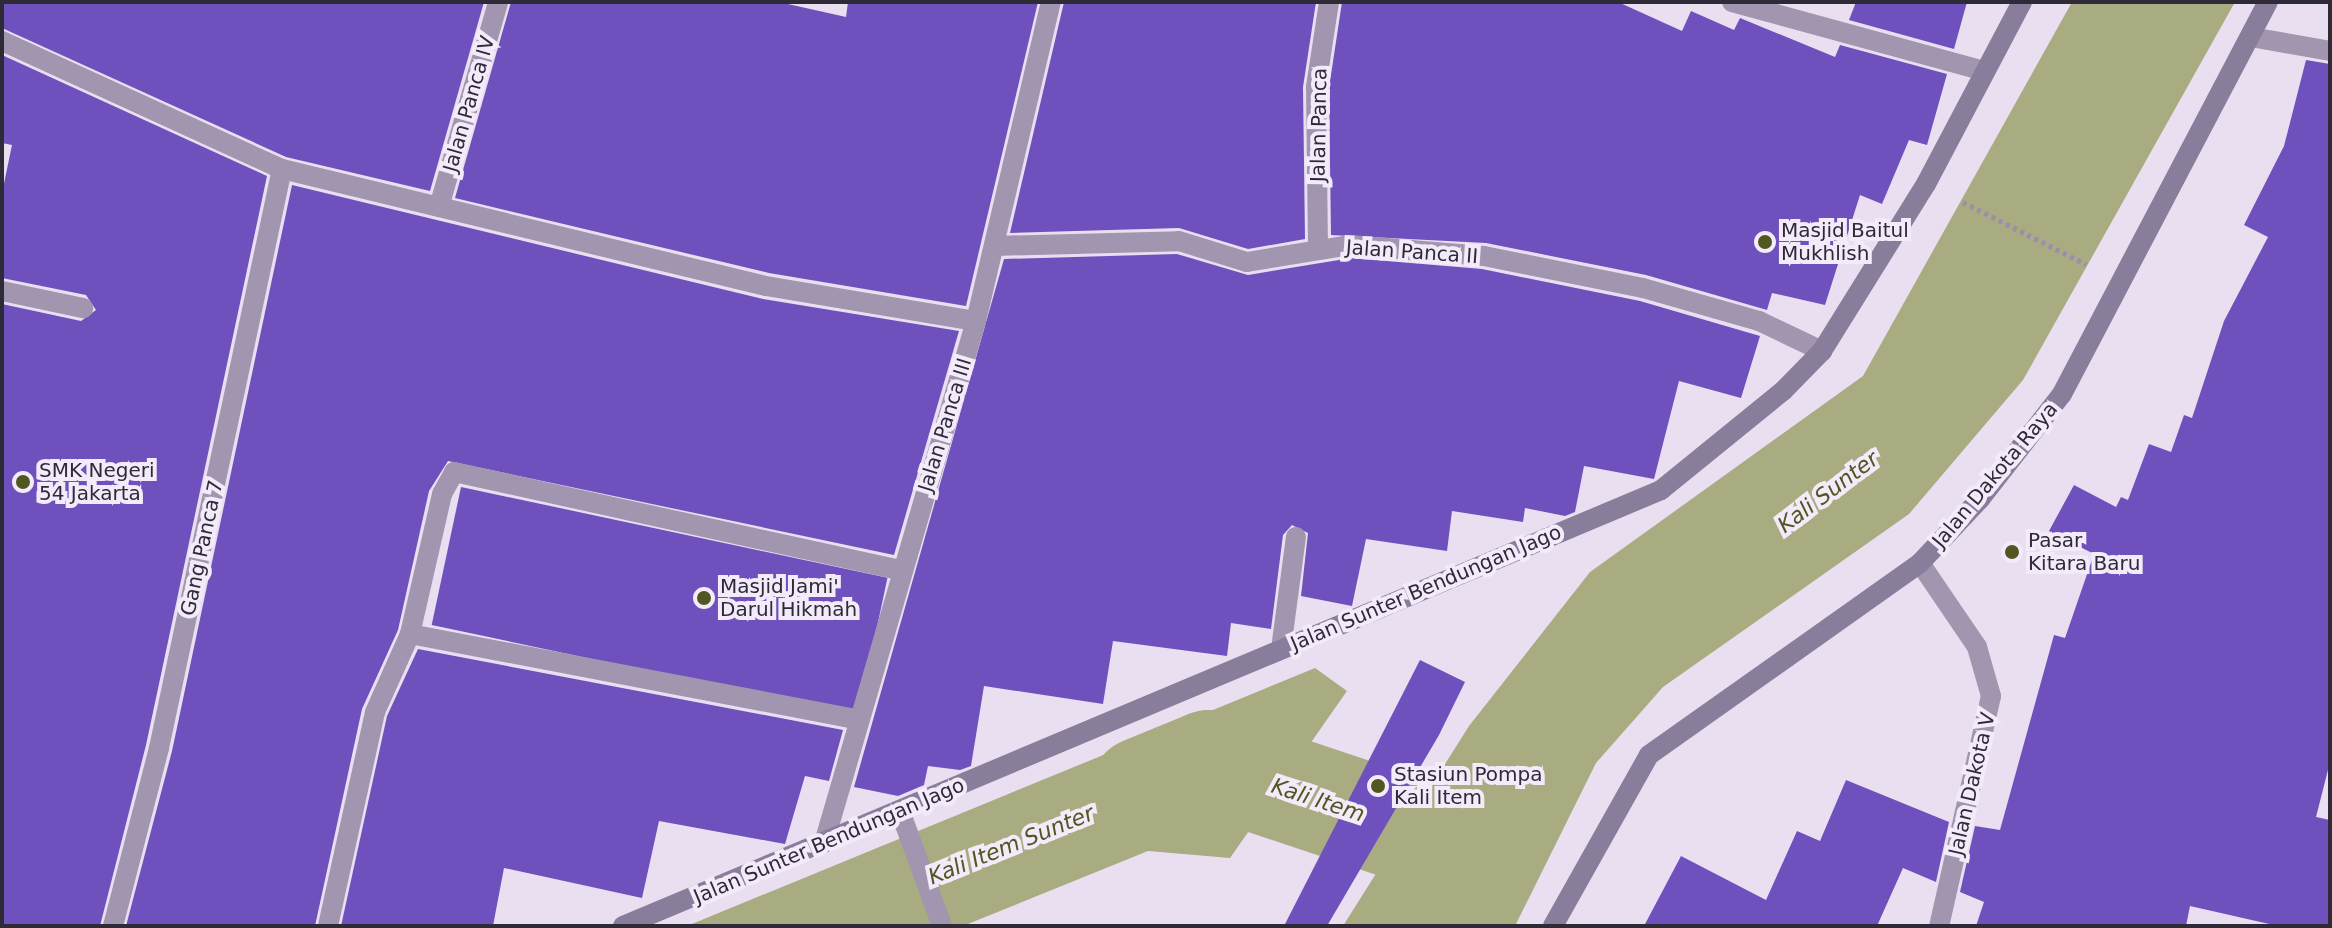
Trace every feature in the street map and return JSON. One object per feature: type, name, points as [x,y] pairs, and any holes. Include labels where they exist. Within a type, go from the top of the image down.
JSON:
[{"type":"street","name":"Jalan Panca IV","points":[[439,207],[498,2]]},
{"type":"street","name":"Jalan Panca III","points":[[824,843],[856,719],[976,321],[1051,2]]},
{"type":"street","name":"Jalan Panca","points":[[1318,248],[1316,87],[1329,2]]},
{"type":"street","points":[[1732,2],[1984,71]]},
{"type":"street","name":"Jalan Sunter Bendungan Jago","points":[[623,926],[824,843],[902,818],[1281,649],[1661,490],[1783,391],[1822,351],[1911,210],[2022,2]]},
{"type":"street","name":"Jalan Dakota Raya","points":[[1553,926],[1649,755],[1920,563],[1980,499],[2062,394],[2268,2]]},
{"type":"street","points":[[2251,37],[2330,51]]},
{"type":"street","points":[[2,41],[282,169],[766,286],[976,321]]},
{"type":"street","name":"Gang Panca 7","points":[[113,926],[162,733],[282,169]]},
{"type":"street","name":"Jalan Panca II","points":[[994,246],[1179,241],[1247,262],[1318,248],[1484,256],[1643,288],[1759,321],[1822,351]]},
{"type":"street","points":[[2,291],[83,308]]},
{"type":"street","points":[[328,926],[375,712],[410,634],[442,494],[454,472],[900,570]]},
{"type":"street","points":[[1281,649],[1296,537]]},
{"type":"street","name":"Jalan Dakota V","points":[[1920,563],[1977,647],[1991,696],[1939,926]]},
{"type":"street","points":[[410,634],[856,719]]},
{"type":"street","points":[[902,818],[942,926]]},
{"type":"path","points":[[1959,200],[2102,272]]},
{"type":"water","name":"Kali Sunter","points":[[2072,2],[2235,2],[2023,380],[1909,514],[1663,687],[1596,763],[1515,926],[1343,926],[1469,726],[1590,572],[1863,376]]},
{"type":"water","name":"Kali Item Sunter","points":[[1315,668],[1347,691],[1230,858],[1148,851],[963,926],[687,926]]},
{"type":"building","points":[[2,2],[484,2],[430,191],[286,157],[2,28]]},
{"type":"building","points":[[511,2],[779,2],[846,17],[848,2],[1038,2],[966,306],[769,273],[455,198]]},
{"type":"building","points":[[1064,2],[1316,2],[1303,87],[1305,239],[1248,249],[1179,228],[1010,233]]},
{"type":"building","points":[[1342,2],[1618,2],[1682,31],[1691,11],[1734,30],[1740,18],[1835,57],[1840,45],[1947,74],[1927,145],[1909,140],[1882,204],[1860,195],[1825,305],[1772,293],[1767,310],[1646,275],[1486,243],[1331,235],[1329,88]]},
{"type":"building","points":[[1856,2],[1967,2],[1954,49],[1849,20]]},
{"type":"building","points":[[2,55],[267,176],[146,745],[100,926],[2,926],[2,304],[81,321],[96,310],[86,295],[2,278],[2,193],[12,145],[2,143]]},
{"type":"building","points":[[2306,60],[2330,64],[2330,762],[2316,817],[2330,820],[2330,926],[2278,926],[2190,906],[2186,926],[1976,926],[1984,902],[1960,892],[1975,826],[2000,830],[2054,635],[2065,638],[2094,554],[2049,531],[2074,485],[2116,507],[2121,497],[2128,500],[2149,444],[2171,452],[2184,415],[2192,418],[2224,321],[2268,237],[2244,225],[2284,146]]},
{"type":"building","points":[[292,185],[763,299],[959,331],[894,555],[448,461],[429,491],[398,630],[362,709],[315,926],[126,926],[172,751]]},
{"type":"building","points":[[1177,254],[1248,275],[1351,258],[1482,269],[1640,301],[1760,336],[1741,398],[1679,381],[1654,479],[1584,466],[1575,512],[1565,516],[1525,508],[1523,522],[1452,511],[1447,551],[1366,539],[1352,606],[1301,596],[1308,533],[1292,525],[1283,535],[1271,629],[1231,623],[1227,656],[1113,641],[1103,704],[984,686],[971,766],[960,770],[928,766],[924,785],[898,796],[854,787],[1004,259]]},
{"type":"building","points":[[461,487],[887,578],[858,716],[432,625]]},
{"type":"building","points":[[418,649],[843,730],[829,781],[805,776],[785,844],[659,821],[642,898],[504,868],[493,926],[341,926],[387,716]]},
{"type":"building","name":"Stasiun Pompa Kali Item","points":[[1420,660],[1465,682],[1439,735],[1327,926],[1284,926]]},
{"type":"building","points":[[1846,780],[1949,822],[1936,882],[1903,868],[1877,926],[1644,926],[1681,856],[1766,900],[1797,831],[1820,841]]},
{"type":"waterway","name":"Kali Item","points":[[1143,790],[1209,763],[1472,851]]},
{"type":"place","name":"Masjid Baitul Mukhlish","points":[[1765,242]]},
{"type":"place","name":"SMK Negeri 54 Jakarta","points":[[23,482]]},
{"type":"place","name":"Pasar Kitara Baru","points":[[2012,552]]},
{"type":"place","name":"Masjid Jami' Darul Hikmah","points":[[704,598]]},
{"type":"place","name":"Stasiun Pompa Kali Item","points":[[1378,786]]}]
